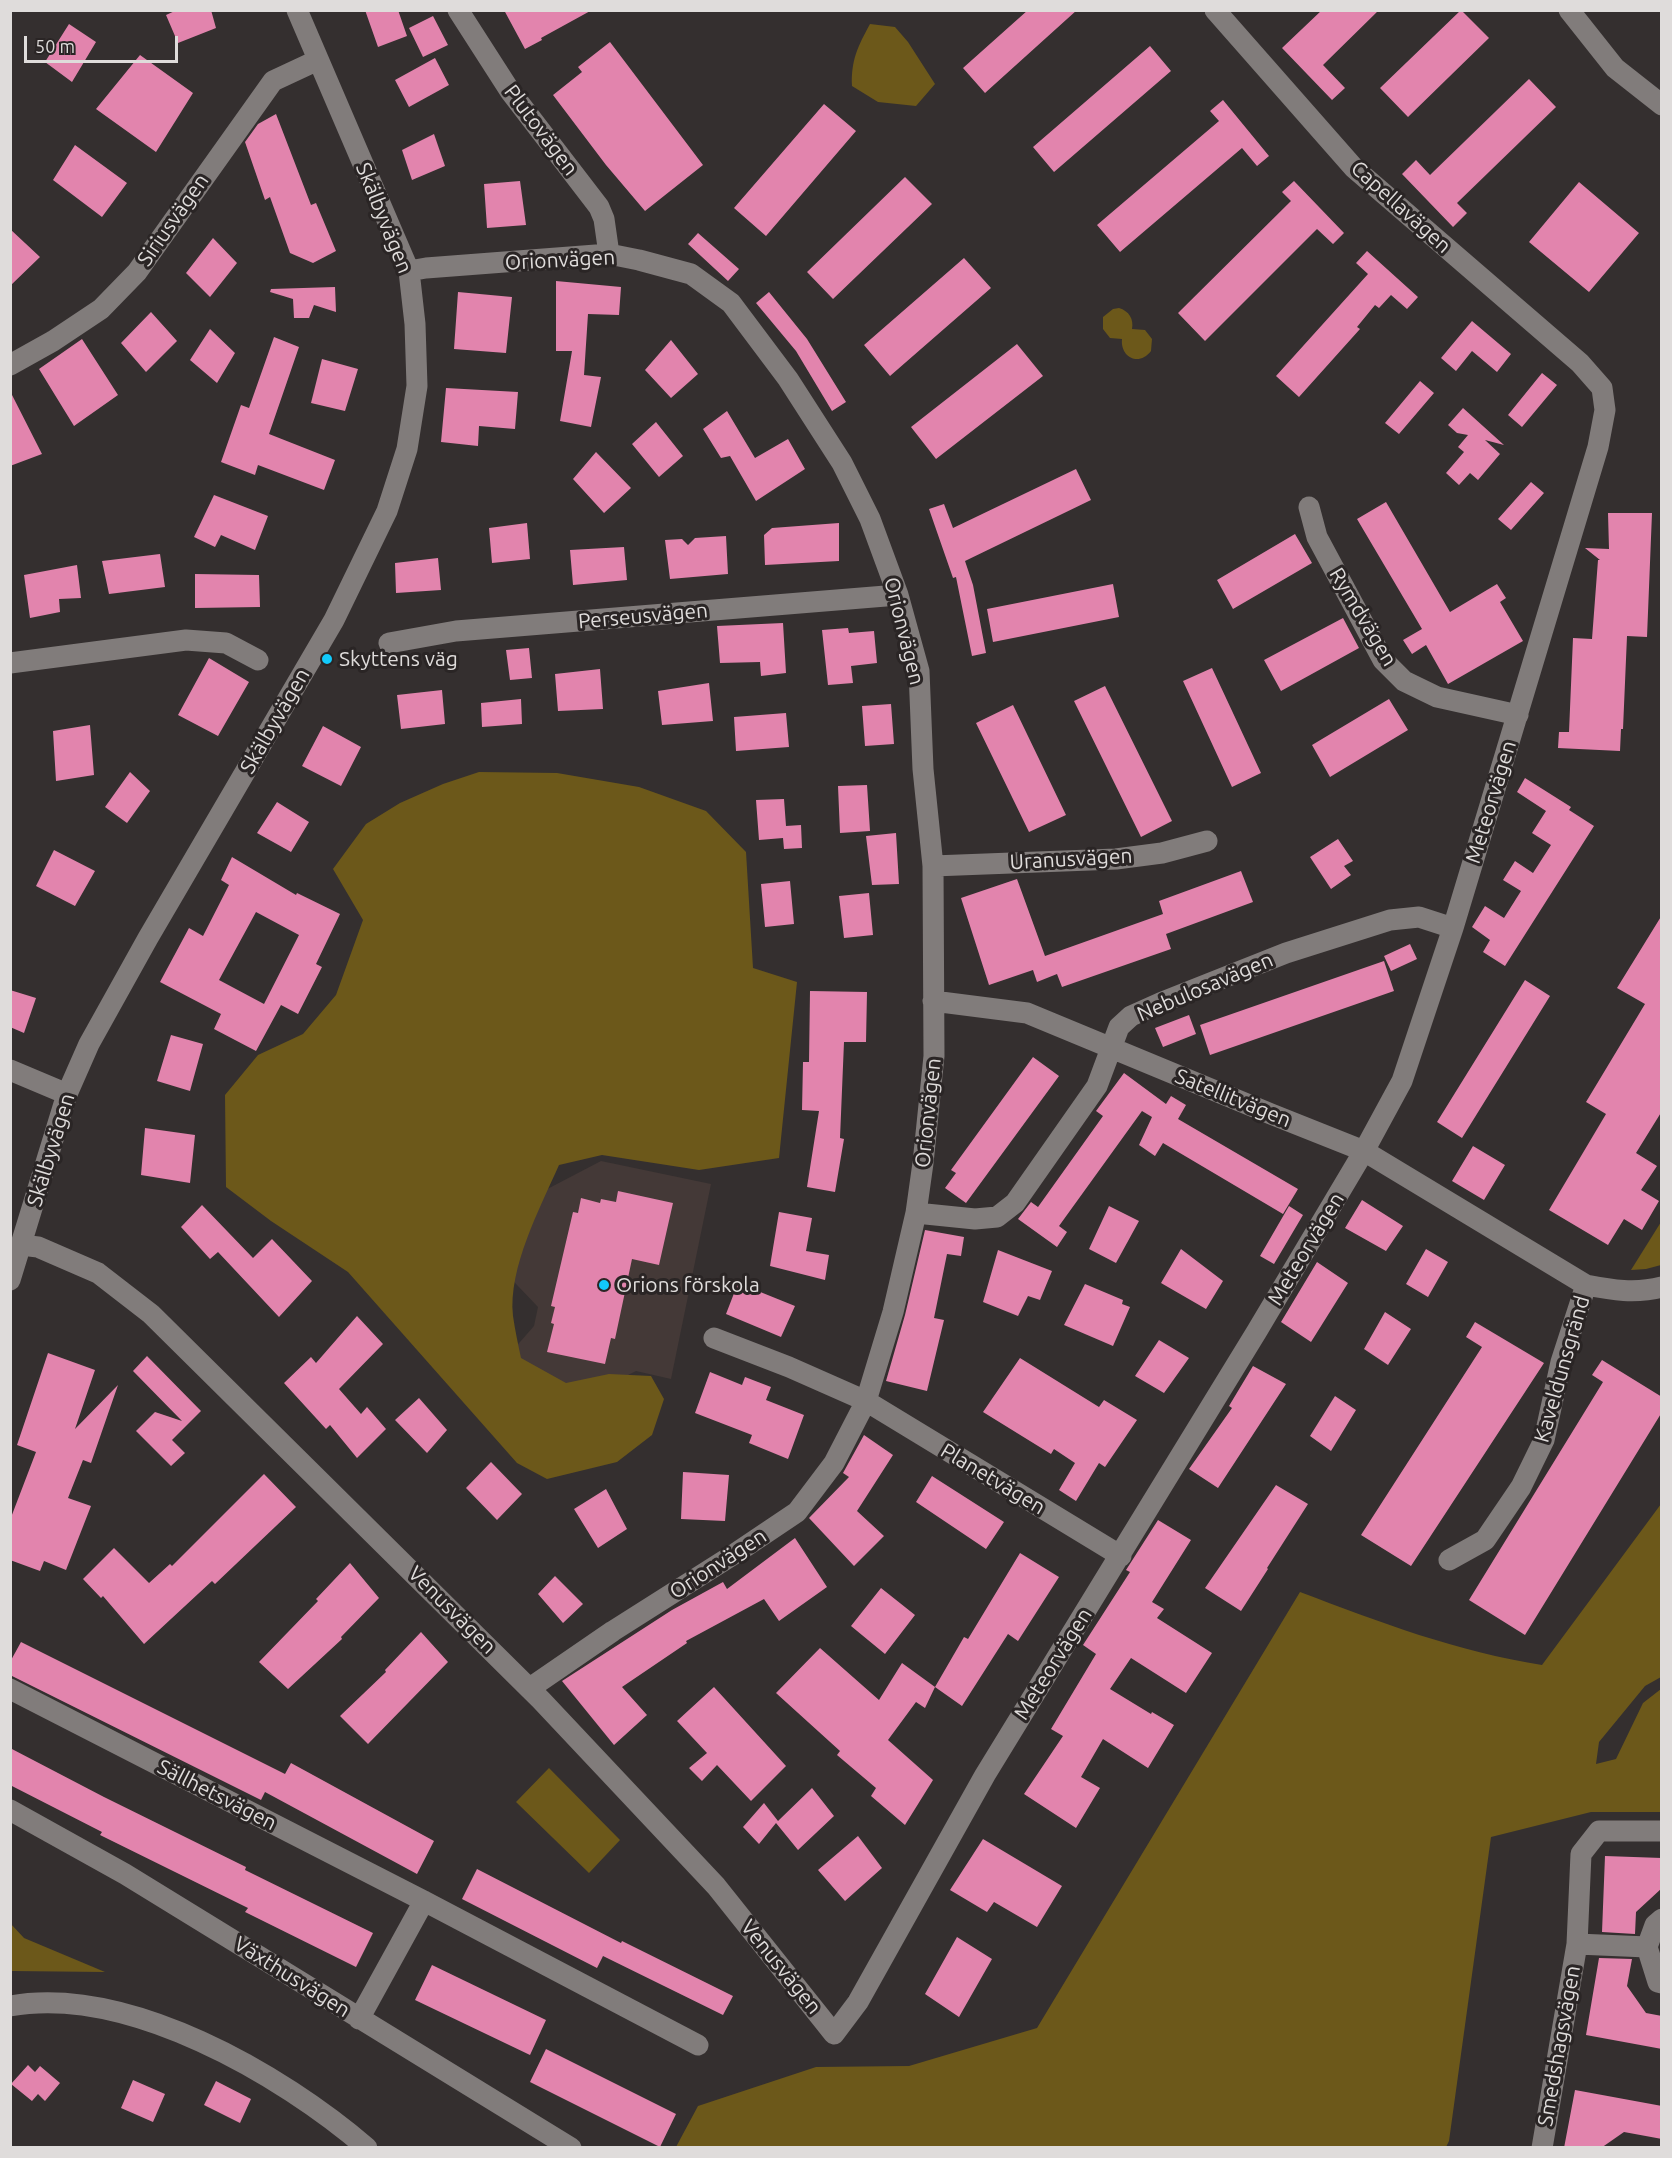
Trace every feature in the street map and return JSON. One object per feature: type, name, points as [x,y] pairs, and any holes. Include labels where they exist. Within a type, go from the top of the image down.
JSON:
[{"type":"street","name":"Skälbyvägen","points":[[10,1280],[67,1094],[89,1044],[148,938],[334,620],[387,511],[407,448],[417,386],[415,324],[409,272],[297,10]]},
{"type":"street","name":"Plutovägen","points":[[458,10],[510,91],[599,207],[604,219],[609,254]]},
{"type":"street","points":[[1569,10],[1615,68],[1662,105]]},
{"type":"street","name":"Capellavägen","points":[[1219,12],[1354,168],[1580,363],[1602,388]]},
{"type":"street","name":"Siriusvägen","points":[[10,365],[101,309],[137,272],[273,81],[318,60]]},
{"type":"street","name":"Orionvägen","points":[[409,272],[426,268],[609,254],[692,274],[731,303],[788,379],[842,463],[870,519],[898,595],[919,671],[923,769],[933,866],[934,1056],[924,1163],[916,1213],[893,1312],[866,1401],[834,1463],[797,1512],[613,1631],[530,1688]]},
{"type":"street","name":"Meteorvägen","points":[[834,2034],[858,2002],[985,1775],[1121,1556],[1364,1151],[1401,1081],[1453,928],[1598,447],[1605,410],[1602,388]]},
{"type":"street","name":"Rymdvägen","points":[[1309,507],[1317,537],[1366,629],[1383,660],[1404,681],[1437,697],[1518,715]]},
{"type":"street","name":"Perseusvägen","points":[[389,643],[456,631],[898,595]]},
{"type":"street","points":[[10,663],[186,640],[226,643],[258,660]]},
{"type":"street","name":"Uranusvägen","points":[[933,866],[1116,859],[1162,853],[1207,841]]},
{"type":"street","name":"Nebulosavägen","points":[[916,1213],[975,1219],[997,1217],[1015,1203],[1097,1086],[1119,1026],[1131,1016],[1160,1002],[1286,953],[1390,920],[1419,917],[1453,928]]},
{"type":"street","name":"Satellitvägen","points":[[933,1001],[1027,1013],[1364,1151],[1586,1285],[1623,1292],[1662,1287]]},
{"type":"street","points":[[10,1070],[67,1094]]},
{"type":"street","name":"Venusvägen","points":[[21,1245],[38,1247],[98,1273],[151,1314],[530,1688],[716,1886],[834,2034]]},
{"type":"street","name":"Kaveldunsgränd","points":[[1449,1560],[1485,1540],[1521,1487],[1544,1440],[1561,1362],[1586,1285]]},
{"type":"street","points":[[714,1338],[789,1367],[866,1401]]},
{"type":"street","name":"Planetvägen","points":[[866,1401],[1121,1556]]},
{"type":"street","name":"Sällhetsvägen","points":[[10,1689],[424,1901],[698,2045]]},
{"type":"street","name":"Växthusvägen","points":[[10,1810],[125,1875],[571,2148]]},
{"type":"street","name":"Smedshagsvägen","points":[[1542,2148],[1577,1944],[1581,1854],[1599,1830],[1662,1831]]},
{"type":"street","points":[[359,2019],[424,1901]]},
{"type":"street","points":[[1662,1919],[1655,1925],[1647,1947],[1658,1982],[1662,1983]]},
{"type":"street","name":"Smedshagsvägen","points":[[1577,1944],[1647,1947]]},
{"type":"street","points":[[10,2006],[46,2004],[92,2007],[127,2014],[168,2028],[219,2051],[282,2086],[316,2107],[367,2148]]},
{"type":"shaded area","points":[[870,24],[895,27],[908,42],[935,84],[916,106],[878,102],[852,86],[856,54]]},
{"type":"shaded area","points":[[1119,308],[1130,316],[1132,329],[1145,330],[1152,339],[1151,351],[1146,356],[1131,358],[1124,351],[1122,339],[1110,338],[1103,329],[1103,317],[1113,309]]},
{"type":"shaded area","points":[[479,772],[557,773],[639,787],[706,811],[746,852],[753,968],[797,982],[779,1158],[699,1170],[602,1155],[559,1165],[527,1239],[515,1278],[513,1316],[521,1358],[566,1383],[609,1374],[651,1376],[664,1399],[652,1435],[617,1462],[547,1479],[517,1463],[348,1272],[271,1221],[226,1187],[225,1095],[258,1055],[303,1034],[336,995],[363,920],[333,869],[366,824],[400,803],[443,784]]},
{"type":"shaded area","name":"Orions förskola","points":[[601,1161],[711,1184],[671,1379],[636,1371],[542,1418],[492,1374],[534,1326],[538,1307],[497,1264],[488,1220]]},
{"type":"shaded area","points":[[1661,1222],[1661,1265],[1631,1270]]},
{"type":"shaded area","points":[[1661,1504],[1661,1677],[1645,1686],[1599,1742],[1596,1764],[1616,1759],[1643,1703],[1661,1689],[1661,1812],[1591,1812],[1491,1837],[1449,2141],[1446,2147],[676,2147],[698,2106],[816,2067],[909,2066],[1037,2028],[1300,1592],[1389,1625],[1449,1644],[1542,1665]]},
{"type":"shaded area","points":[[549,1768],[620,1840],[589,1873],[516,1802]]},
{"type":"shaded area","points":[[10,1923],[24,1938],[105,1972],[11,1971]]},
{"type":"building","points":[[177,10],[211,10],[216,28],[178,43],[166,15]]},
{"type":"building","points":[[365,10],[398,10],[407,36],[378,47]]},
{"type":"building","points":[[504,10],[592,10],[525,49]]},
{"type":"building","points":[[1028,10],[1077,10],[985,93],[963,68]]},
{"type":"building","points":[[1322,10],[1379,10],[1323,65],[1345,88],[1332,100],[1282,48]]},
{"type":"building","points":[[1461,10],[1489,38],[1408,117],[1380,88]]},
{"type":"building","points":[[433,16],[448,45],[423,57],[409,28]]},
{"type":"building","points":[[69,24],[96,42],[72,82],[45,62]]},
{"type":"building","points":[[610,42],[703,165],[645,211],[606,165],[553,95],[582,72],[578,67]]},
{"type":"building","points":[[1150,46],[1171,71],[1054,172],[1033,147]]},
{"type":"building","points":[[140,55],[193,93],[156,152],[96,109]]},
{"type":"building","points":[[435,58],[449,85],[409,107],[395,80]]},
{"type":"building","points":[[1529,79],[1556,107],[1457,203],[1467,213],[1453,227],[1402,174],[1416,160],[1430,175]]},
{"type":"building","points":[[1223,100],[1269,156],[1257,166],[1242,148],[1120,252],[1097,225],[1219,121],[1210,111]]},
{"type":"building","points":[[824,104],[856,131],[766,236],[734,208]]},
{"type":"building","points":[[276,114],[311,205],[316,203],[336,251],[313,263],[290,253],[270,197],[265,200],[245,142],[258,124]]},
{"type":"building","points":[[434,134],[445,166],[412,180],[402,150]]},
{"type":"building","points":[[75,145],[127,183],[102,217],[53,180]]},
{"type":"building","points":[[905,177],[932,204],[833,299],[807,272]]},
{"type":"building","points":[[520,181],[526,225],[487,228],[484,184]]},
{"type":"building","points":[[1294,181],[1344,233],[1333,244],[1317,229],[1205,341],[1178,313],[1291,201],[1282,192]]},
{"type":"building","points":[[1579,182],[1639,233],[1589,292],[1529,242]]},
{"type":"building","points":[[10,229],[40,257],[10,286]]},
{"type":"building","points":[[698,233],[739,269],[728,281],[688,244]]},
{"type":"building","points":[[213,238],[237,263],[210,297],[186,273]]},
{"type":"building","points":[[1367,251],[1418,297],[1407,309],[1391,295],[1379,308],[1375,305],[1357,327],[1360,329],[1299,397],[1276,376],[1368,274],[1356,263]]},
{"type":"building","points":[[964,258],[991,288],[890,376],[864,345]]},
{"type":"building","points":[[556,281],[621,287],[619,315],[588,314],[584,375],[601,377],[591,427],[560,421],[572,351],[556,351]]},
{"type":"building","points":[[335,287],[336,312],[314,305],[309,318],[294,318],[293,299],[270,292],[271,289]]},
{"type":"building","points":[[458,292],[512,297],[506,353],[454,349]]},
{"type":"building","points":[[769,292],[807,339],[846,402],[832,411],[796,351],[756,303]]},
{"type":"building","points":[[151,312],[177,341],[146,372],[121,343]]},
{"type":"building","points":[[1472,321],[1511,354],[1497,372],[1472,351],[1456,371],[1441,358]]},
{"type":"building","points":[[210,329],[235,353],[217,383],[190,360]]},
{"type":"building","points":[[274,337],[299,347],[269,434],[335,460],[324,490],[258,465],[255,475],[221,462],[241,405],[249,408]]},
{"type":"building","points":[[82,339],[118,395],[74,426],[39,369]]},
{"type":"building","points":[[671,340],[698,374],[671,398],[645,370]]},
{"type":"building","points":[[1017,344],[1043,376],[936,459],[911,427]]},
{"type":"building","points":[[322,359],[358,369],[345,411],[311,403]]},
{"type":"building","points":[[1542,373],[1557,385],[1522,427],[1508,415]]},
{"type":"building","points":[[1420,381],[1434,393],[1399,434],[1385,423]]},
{"type":"building","points":[[446,388],[518,392],[515,429],[479,426],[478,446],[441,442]]},
{"type":"building","points":[[10,391],[42,454],[10,466]]},
{"type":"building","points":[[1463,408],[1504,445],[1485,440],[1500,454],[1478,480],[1470,473],[1459,485],[1446,473],[1464,452],[1458,447],[1468,435],[1457,433],[1448,425]]},
{"type":"building","points":[[727,411],[755,458],[788,439],[805,469],[756,501],[730,456],[721,458],[703,429]]},
{"type":"building","points":[[656,422],[683,456],[659,477],[632,444]]},
{"type":"building","points":[[596,452],[631,488],[604,513],[573,479]]},
{"type":"building","points":[[1076,469],[1091,500],[965,561],[973,585],[986,653],[972,656],[956,577],[953,578],[929,509],[944,504],[953,528]]},
{"type":"building","points":[[1531,482],[1544,493],[1511,530],[1498,519]]},
{"type":"building","points":[[214,495],[268,516],[255,550],[221,535],[215,547],[194,537]]},
{"type":"building","points":[[1386,502],[1450,612],[1497,584],[1506,598],[1500,602],[1523,641],[1448,684],[1426,645],[1412,654],[1403,640],[1422,629],[1357,519]]},
{"type":"building","points":[[1608,513],[1652,513],[1647,637],[1627,636],[1620,751],[1558,748],[1559,732],[1569,732],[1573,638],[1592,639],[1598,560],[1600,560],[1585,548],[1609,549]]},
{"type":"building","points":[[527,523],[530,559],[492,563],[489,528]]},
{"type":"building","points":[[839,523],[839,561],[765,565],[764,535],[772,528]]},
{"type":"building","points":[[1295,534],[1312,563],[1233,609],[1217,580]]},
{"type":"building","points":[[726,536],[728,574],[670,579],[665,540],[682,539],[688,545],[695,538]]},
{"type":"building","points":[[624,547],[627,580],[573,585],[570,550]]},
{"type":"building","points":[[160,554],[165,587],[109,594],[102,561]]},
{"type":"building","points":[[438,558],[441,590],[396,593],[395,563]]},
{"type":"building","points":[[77,565],[81,598],[59,599],[60,612],[30,618],[24,575]]},
{"type":"building","points":[[195,574],[259,575],[260,607],[195,608]]},
{"type":"building","points":[[1113,584],[1119,617],[993,642],[987,609]]},
{"type":"building","points":[[1343,618],[1359,648],[1281,691],[1264,660]]},
{"type":"building","points":[[783,623],[786,673],[761,676],[760,662],[720,663],[717,626]]},
{"type":"building","points":[[848,628],[849,633],[874,631],[877,663],[851,666],[853,683],[828,685],[822,630]]},
{"type":"building","points":[[529,648],[532,678],[510,680],[506,650]]},
{"type":"building","points":[[209,658],[249,682],[218,736],[178,715]]},
{"type":"building","points":[[1212,668],[1261,773],[1232,787],[1183,681]]},
{"type":"building","points":[[600,669],[603,709],[558,711],[555,674]]},
{"type":"building","points":[[709,683],[713,721],[662,725],[658,691]]},
{"type":"building","points":[[1105,686],[1172,821],[1141,837],[1074,701]]},
{"type":"building","points":[[442,690],[445,724],[401,729],[397,695]]},
{"type":"building","points":[[521,699],[522,724],[482,727],[481,703]]},
{"type":"building","points":[[1389,699],[1408,730],[1330,777],[1312,745]]},
{"type":"building","points":[[891,704],[894,744],[865,746],[862,706]]},
{"type":"building","points":[[1013,705],[1066,815],[1029,832],[976,723]]},
{"type":"building","points":[[786,713],[789,747],[736,751],[734,717]]},
{"type":"building","points":[[90,725],[94,775],[56,781],[53,731]]},
{"type":"building","points":[[323,726],[361,747],[341,786],[302,766]]},
{"type":"building","points":[[130,772],[150,791],[127,823],[105,807]]},
{"type":"building","points":[[1525,778],[1571,807],[1569,810],[1594,826],[1505,966],[1483,952],[1490,940],[1472,927],[1485,906],[1504,918],[1521,891],[1503,880],[1515,861],[1533,873],[1551,845],[1532,833],[1546,811],[1517,792]]},
{"type":"building","points":[[867,785],[870,831],[840,833],[838,786]]},
{"type":"building","points":[[784,799],[786,826],[801,825],[802,848],[784,849],[783,838],[759,840],[756,800]]},
{"type":"building","points":[[277,802],[309,822],[291,852],[257,833]]},
{"type":"building","points":[[896,833],[899,884],[872,885],[866,836]]},
{"type":"building","points":[[1338,839],[1353,861],[1344,866],[1351,875],[1331,889],[1310,857]]},
{"type":"building","points":[[54,850],[95,871],[75,906],[36,886]]},
{"type":"building","points":[[232,857],[296,895],[297,893],[340,914],[316,964],[322,967],[298,1014],[281,1005],[256,1051],[214,1029],[221,1014],[160,982],[189,928],[203,936],[229,885],[221,880]],"holes":[[[256,912],[299,935],[264,1004],[219,980]]]},
{"type":"building","points":[[1241,871],[1253,902],[1166,934],[1171,949],[1062,987],[1057,974],[1037,982],[1033,970],[989,985],[961,898],[1017,879],[1045,956],[1163,914],[1159,901]]},
{"type":"building","points":[[790,881],[794,924],[765,927],[761,884]]},
{"type":"building","points":[[869,893],[873,935],[844,938],[839,896]]},
{"type":"building","points":[[1662,915],[1662,1111],[1636,1153],[1657,1166],[1641,1190],[1659,1201],[1642,1230],[1624,1219],[1608,1245],[1549,1210],[1606,1114],[1586,1102],[1645,1004],[1617,988]]},
{"type":"building","points":[[1410,944],[1417,959],[1391,971],[1384,956]]},
{"type":"building","points":[[1384,961],[1394,991],[1210,1055],[1200,1025]]},
{"type":"building","points":[[1525,980],[1550,996],[1462,1138],[1437,1122]]},
{"type":"building","points":[[10,990],[36,998],[24,1033],[10,1027]]},
{"type":"building","points":[[810,991],[867,992],[866,1042],[844,1042],[840,1138],[844,1139],[835,1192],[807,1187],[819,1111],[802,1110],[803,1062],[809,1062]]},
{"type":"building","points":[[1189,1015],[1196,1034],[1163,1047],[1155,1028]]},
{"type":"building","points":[[171,1035],[203,1044],[190,1091],[157,1081]]},
{"type":"building","points":[[1033,1057],[1059,1076],[966,1203],[945,1188],[956,1173],[951,1170]]},
{"type":"building","points":[[1124,1073],[1166,1104],[1171,1096],[1186,1105],[1178,1119],[1298,1189],[1283,1214],[1163,1143],[1155,1156],[1139,1145],[1152,1117],[1142,1111],[1059,1226],[1067,1232],[1057,1247],[1018,1219],[1031,1202],[1038,1207],[1103,1116],[1096,1111]]},
{"type":"building","points":[[145,1128],[195,1135],[190,1183],[141,1175]]},
{"type":"building","points":[[1473,1146],[1505,1165],[1484,1200],[1452,1181]]},
{"type":"building","points":[[618,1191],[673,1203],[659,1265],[632,1259],[615,1339],[611,1338],[605,1364],[547,1352],[554,1324],[551,1323],[555,1307],[551,1306],[573,1212],[578,1213],[581,1198],[600,1203],[601,1199],[616,1202]]},
{"type":"building","points":[[1362,1200],[1403,1226],[1386,1251],[1345,1228]]},
{"type":"building","points":[[202,1205],[253,1258],[272,1239],[312,1281],[279,1317],[218,1252],[210,1259],[181,1227]]},
{"type":"building","points":[[1109,1206],[1139,1221],[1116,1263],[1089,1249]]},
{"type":"building","points":[[1289,1206],[1303,1215],[1274,1264],[1260,1256]]},
{"type":"building","points":[[779,1212],[812,1218],[806,1251],[829,1255],[825,1280],[770,1266]]},
{"type":"building","points":[[925,1230],[964,1237],[961,1256],[947,1254],[934,1318],[944,1320],[927,1391],[886,1381],[905,1315]]},
{"type":"building","points":[[1181,1249],[1223,1281],[1206,1309],[1161,1283]]},
{"type":"building","points":[[1426,1249],[1448,1262],[1428,1297],[1406,1284]]},
{"type":"building","points":[[998,1250],[1052,1271],[1040,1300],[1028,1296],[1018,1316],[983,1302]]},
{"type":"building","points":[[1317,1262],[1348,1283],[1311,1342],[1281,1322]]},
{"type":"building","points":[[738,1283],[795,1306],[781,1337],[726,1314]]},
{"type":"building","points":[[1085,1284],[1123,1300],[1122,1304],[1130,1307],[1113,1346],[1064,1325]]},
{"type":"building","points":[[1385,1312],[1411,1329],[1388,1365],[1364,1349]]},
{"type":"building","points":[[357,1316],[383,1344],[339,1389],[361,1414],[367,1407],[386,1429],[357,1458],[330,1425],[326,1429],[284,1383],[311,1357],[316,1363]]},
{"type":"building","points":[[1475,1322],[1544,1363],[1411,1566],[1361,1535],[1482,1347],[1466,1337]]},
{"type":"building","points":[[1159,1340],[1189,1358],[1164,1393],[1135,1376]]},
{"type":"building","points":[[48,1353],[95,1370],[75,1429],[118,1385],[91,1463],[83,1460],[68,1498],[91,1506],[66,1570],[44,1561],[40,1571],[10,1560],[10,1520],[36,1452],[17,1445]]},
{"type":"building","points":[[147,1356],[201,1411],[172,1440],[185,1453],[171,1466],[136,1431],[155,1412],[182,1421],[133,1371]]},
{"type":"building","points":[[1020,1358],[1099,1407],[1104,1400],[1137,1420],[1105,1467],[1099,1463],[1076,1501],[1059,1490],[1075,1463],[1054,1449],[1051,1454],[983,1412]]},
{"type":"building","points":[[1602,1360],[1662,1397],[1662,1412],[1525,1635],[1469,1600],[1603,1382],[1592,1375]]},
{"type":"building","points":[[1253,1366],[1286,1384],[1218,1488],[1189,1469],[1232,1408],[1229,1406]]},
{"type":"building","points":[[710,1372],[742,1385],[745,1377],[771,1387],[766,1400],[804,1415],[788,1459],[749,1443],[752,1435],[695,1413]]},
{"type":"building","points":[[1335,1396],[1356,1410],[1331,1451],[1310,1436]]},
{"type":"building","points":[[419,1398],[447,1430],[427,1453],[395,1420]]},
{"type":"building","points":[[864,1435],[893,1455],[857,1511],[884,1536],[854,1566],[809,1518],[849,1477],[843,1473]]},
{"type":"building","points":[[491,1462],[522,1494],[497,1520],[466,1488]]},
{"type":"building","points":[[683,1472],[729,1475],[725,1521],[681,1519]]},
{"type":"building","points":[[264,1474],[296,1507],[215,1584],[212,1581],[144,1644],[103,1596],[101,1598],[83,1579],[114,1548],[149,1583],[170,1564],[172,1566]]},
{"type":"building","points":[[932,1476],[1004,1522],[986,1549],[916,1502]]},
{"type":"building","points":[[1276,1485],[1308,1504],[1241,1611],[1205,1588]]},
{"type":"building","points":[[606,1489],[627,1529],[598,1548],[574,1509]]},
{"type":"building","points":[[1158,1520],[1191,1540],[1152,1602],[1164,1609],[1157,1618],[1212,1653],[1186,1693],[1131,1658],[1110,1689],[1174,1725],[1148,1768],[1103,1739],[1081,1777],[1100,1788],[1076,1828],[1024,1794],[1063,1736],[1051,1729],[1096,1654],[1083,1645],[1130,1572],[1126,1570]]},
{"type":"building","points":[[795,1538],[827,1587],[779,1621],[764,1599],[686,1641],[687,1643],[622,1687],[647,1715],[614,1745],[562,1681],[672,1610],[723,1582],[727,1589]]},
{"type":"building","points":[[1020,1553],[1059,1577],[1018,1641],[1008,1634],[962,1706],[935,1687],[964,1637],[968,1639]]},
{"type":"building","points":[[350,1563],[379,1598],[341,1637],[342,1639],[288,1689],[259,1662],[318,1601],[316,1599]]},
{"type":"building","points":[[555,1576],[583,1604],[563,1623],[538,1594]]},
{"type":"building","points":[[881,1588],[915,1615],[885,1654],[851,1626]]},
{"type":"building","points":[[421,1632],[448,1662],[368,1744],[340,1716],[386,1672],[385,1670]]},
{"type":"building","points":[[21,1642],[285,1774],[291,1763],[434,1841],[417,1874],[265,1792],[261,1800],[10,1675],[10,1662]]},
{"type":"building","points":[[820,1648],[879,1700],[902,1663],[935,1687],[925,1708],[916,1702],[888,1740],[933,1780],[905,1825],[871,1796],[876,1788],[837,1755],[840,1751],[776,1693]]},
{"type":"building","points":[[714,1687],[786,1766],[751,1801],[717,1765],[702,1781],[689,1768],[707,1753],[677,1721]]},
{"type":"building","points":[[10,1748],[246,1867],[245,1870],[373,1933],[356,1967],[245,1912],[248,1908],[100,1835],[102,1832],[10,1785]]},
{"type":"building","points":[[812,1788],[834,1816],[798,1850],[776,1823],[759,1844],[743,1827],[764,1803],[778,1821]]},
{"type":"building","points":[[858,1836],[882,1868],[845,1901],[818,1870]]},
{"type":"building","points":[[983,1839],[1062,1886],[1037,1927],[994,1902],[987,1912],[950,1890]]},
{"type":"building","points":[[1605,1856],[1662,1858],[1662,1888],[1636,1912],[1635,1934],[1602,1932]]},
{"type":"building","points":[[477,1869],[621,1943],[622,1941],[733,1996],[723,2015],[603,1956],[597,1968],[462,1899]]},
{"type":"building","points":[[957,1937],[992,1959],[959,2017],[925,1994]]},
{"type":"building","points":[[1599,1958],[1632,1959],[1627,1986],[1646,2013],[1662,2016],[1662,2049],[1586,2035]]},
{"type":"building","points":[[432,1965],[546,2020],[530,2055],[415,2000]]},
{"type":"building","points":[[546,2049],[676,2114],[660,2147],[530,2082]]},
{"type":"building","points":[[28,2065],[35,2072],[40,2066],[60,2083],[45,2101],[38,2094],[32,2101],[11,2084]]},
{"type":"building","points":[[133,2080],[165,2094],[153,2122],[121,2108]]},
{"type":"building","points":[[216,2081],[251,2099],[240,2123],[204,2105]]},
{"type":"building","points":[[1575,2090],[1662,2106],[1662,2139],[1624,2132],[1601,2148],[1564,2148]]},
{"type":"place","name":"Skyttens väg","points":[[327,659]]},
{"type":"place","name":"Orions förskola","points":[[604,1285]]}]
